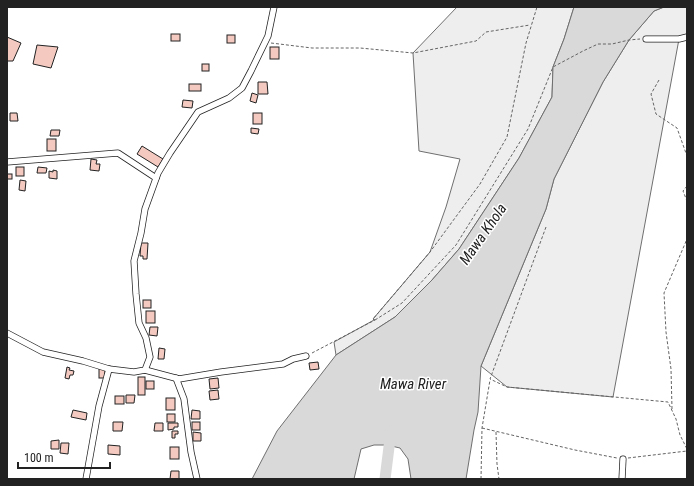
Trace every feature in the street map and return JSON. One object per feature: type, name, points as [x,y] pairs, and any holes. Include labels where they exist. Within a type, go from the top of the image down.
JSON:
[{"type":"street","points":[[144,370],[150,356],[146,338],[139,323],[134,261],[145,209],[156,178],[170,153],[198,112],[229,98],[242,88],[268,36],[274,7]]},
{"type":"street","points":[[646,39],[679,39],[687,37]]},
{"type":"street","points":[[7,162],[118,153],[156,178]]},
{"type":"street","points":[[7,333],[43,352],[83,361],[109,369],[134,372],[144,370],[179,379],[282,364],[293,359],[306,356]]},
{"type":"street","points":[[86,479],[99,406],[109,369]]},
{"type":"street","points":[[176,378],[184,399],[191,452],[197,479]]},
{"type":"street","points":[[622,479],[623,459]]},
{"type":"path","points":[[375,320],[373,319],[430,252],[480,184],[507,137],[526,43],[536,7]]},
{"type":"path","points":[[265,42],[312,48],[360,48],[413,53],[476,41],[486,32],[531,24]]},
{"type":"path","points":[[306,356],[375,320],[402,303],[456,245],[528,129],[553,67],[598,44],[612,44],[629,40],[646,39]]},
{"type":"path","points":[[659,80],[651,94],[656,114],[677,128],[687,156]]},
{"type":"path","points":[[687,186],[683,191],[687,201]]},
{"type":"path","points":[[481,479],[482,428],[490,379],[546,227]]},
{"type":"path","points":[[672,410],[671,369],[666,332],[664,293],[687,239]]},
{"type":"path","points":[[482,428],[575,450],[623,459],[687,450],[668,402],[507,387],[490,379]]},
{"type":"path","points":[[496,432],[499,479]]},
{"type":"shaded area","points":[[457,7],[574,7],[553,67],[552,97],[519,158],[459,249],[432,280],[395,317],[336,355],[334,342],[374,320],[373,319],[430,252],[446,207],[460,159],[419,151],[413,53]]},
{"type":"shaded area","points":[[664,7],[687,7],[687,36],[679,39],[613,397],[507,387],[481,366],[546,209],[554,179],[603,82],[629,40],[654,11]]},
{"type":"water","name":"Mawa River","points":[[574,7],[664,7],[654,11],[629,40],[603,82],[554,179],[546,209],[481,366],[478,412],[466,479],[411,479],[408,459],[400,448],[387,445],[374,445],[361,449],[354,479],[252,479],[277,431],[336,355],[395,317],[432,280],[459,249],[519,158],[552,97],[553,67]]},
{"type":"building","points":[[171,34],[180,34],[180,41],[171,41]]},
{"type":"building","points":[[227,35],[235,35],[235,43],[227,43]]},
{"type":"building","points":[[7,37],[21,43],[13,61],[7,61]]},
{"type":"building","points":[[37,45],[58,47],[51,68],[33,64]]},
{"type":"building","points":[[270,47],[279,47],[279,59],[270,59]]},
{"type":"building","points":[[202,64],[209,64],[209,71],[202,71]]},
{"type":"building","points":[[258,82],[267,82],[268,94],[258,94]]},
{"type":"building","points":[[189,84],[201,84],[201,91],[189,91]]},
{"type":"building","points":[[252,93],[258,95],[256,103],[250,101]]},
{"type":"building","points":[[183,100],[193,101],[192,108],[182,107]]},
{"type":"building","points":[[10,113],[17,113],[18,121],[10,121]]},
{"type":"building","points":[[253,113],[262,113],[262,124],[253,124]]},
{"type":"building","points":[[251,128],[259,129],[258,134],[251,133]]},
{"type":"building","points":[[51,130],[60,130],[59,136],[50,136]]},
{"type":"building","points":[[47,139],[56,139],[56,151],[47,151]]},
{"type":"building","points":[[142,146],[163,159],[158,167],[137,154]]},
{"type":"building","points":[[91,159],[97,160],[96,164],[100,164],[99,171],[90,170]]},
{"type":"building","points":[[16,167],[24,167],[24,176],[16,176]]},
{"type":"building","points":[[38,167],[47,168],[46,173],[37,173]]},
{"type":"building","points":[[53,170],[57,171],[57,179],[49,178],[49,171],[53,172]]},
{"type":"building","points":[[7,174],[12,174],[12,179],[7,179]]},
{"type":"building","points":[[20,180],[26,181],[25,191],[19,190]]},
{"type":"building","points":[[141,243],[148,243],[147,259],[143,259],[143,256],[140,256]]},
{"type":"building","points":[[143,300],[151,300],[151,308],[143,308]]},
{"type":"building","points":[[146,311],[155,311],[155,323],[146,323]]},
{"type":"building","points":[[150,327],[158,327],[157,336],[149,335]]},
{"type":"building","points":[[159,348],[165,349],[164,359],[158,359]]},
{"type":"building","points":[[318,362],[319,369],[310,370],[309,363]]},
{"type":"building","points":[[67,367],[70,368],[69,370],[74,371],[73,375],[70,375],[69,379],[65,378]]},
{"type":"building","points":[[99,368],[105,368],[105,378],[99,378]]},
{"type":"building","points":[[138,377],[145,377],[145,395],[138,395]]},
{"type":"building","points":[[218,378],[219,388],[210,389],[209,379]]},
{"type":"building","points":[[146,381],[154,381],[154,389],[146,389]]},
{"type":"building","points":[[218,390],[219,399],[210,400],[209,391]]},
{"type":"building","points":[[126,395],[135,395],[134,403],[126,403]]},
{"type":"building","points":[[115,396],[124,396],[124,404],[115,404]]},
{"type":"building","points":[[166,398],[175,398],[175,410],[166,410]]},
{"type":"building","points":[[73,410],[87,413],[86,420],[71,417]]},
{"type":"building","points":[[192,410],[200,411],[200,419],[191,419]]},
{"type":"building","points":[[167,414],[175,414],[175,422],[167,422]]},
{"type":"building","points":[[113,422],[123,422],[122,431],[113,431]]},
{"type":"building","points":[[192,422],[200,422],[200,430],[192,430]]},
{"type":"building","points":[[155,423],[163,423],[163,431],[154,431]]},
{"type":"building","points":[[168,423],[178,423],[178,427],[168,430]]},
{"type":"building","points":[[172,431],[178,431],[178,434],[175,434],[175,438],[172,438]]},
{"type":"building","points":[[193,432],[201,433],[201,441],[193,441]]},
{"type":"building","points":[[59,440],[59,449],[51,449],[51,441]]},
{"type":"building","points":[[61,443],[69,443],[68,454],[60,453]]},
{"type":"building","points":[[108,445],[120,446],[120,455],[108,454]]},
{"type":"building","points":[[170,447],[179,447],[179,459],[170,459]]},
{"type":"building","points":[[171,471],[179,471],[179,479],[170,479]]},
{"type":"waterway","name":"Mawa Khola","points":[[385,479],[391,431]]}]
